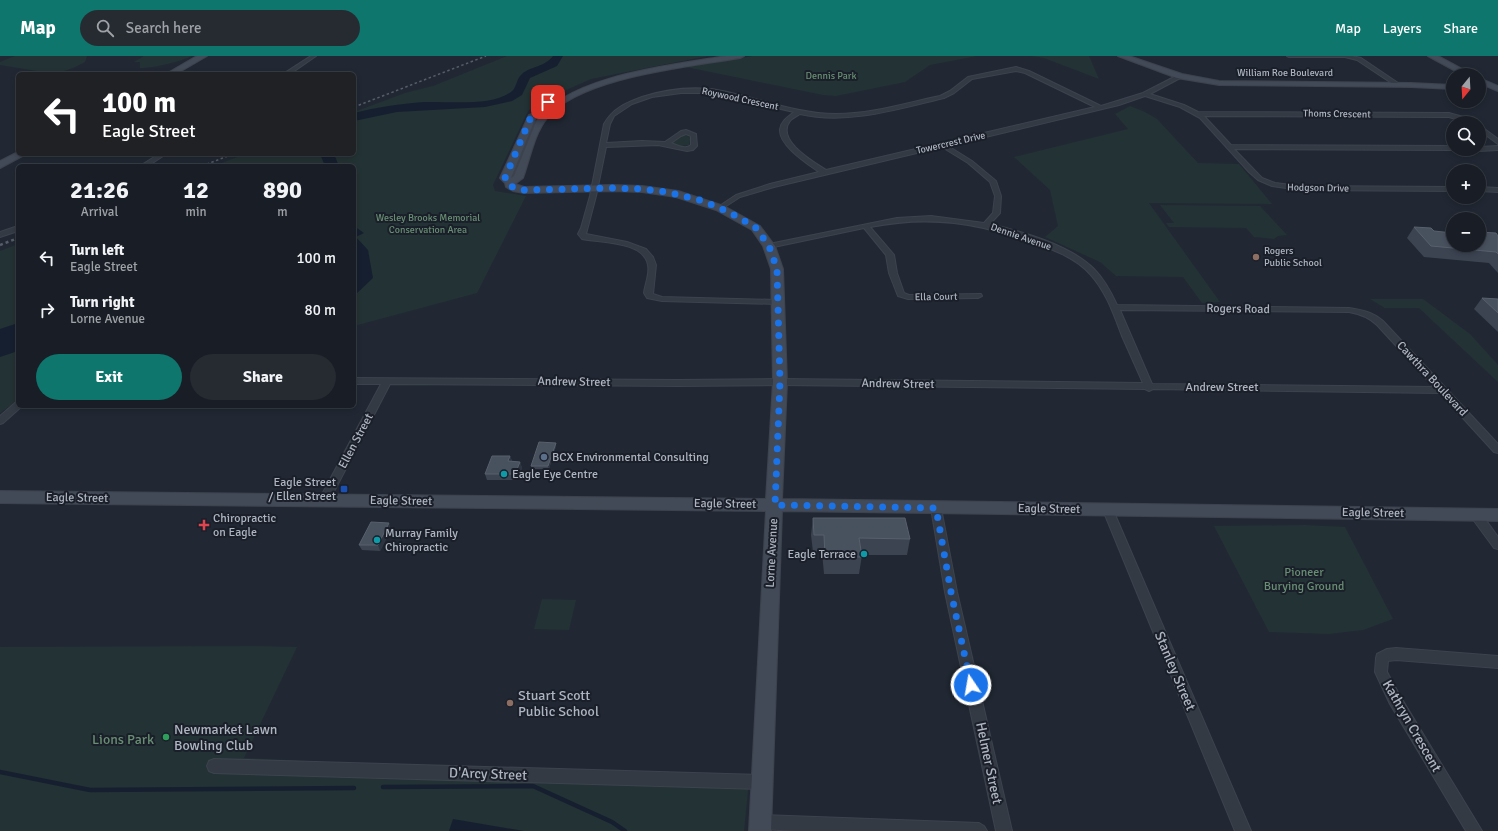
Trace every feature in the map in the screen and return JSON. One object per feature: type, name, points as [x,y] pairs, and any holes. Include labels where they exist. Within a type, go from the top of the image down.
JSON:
[{"type":"main road","points":[[174,72],[203,56]]},
{"type":"main road","points":[[719,56],[614,75],[592,81],[555,97],[541,107],[530,119],[505,178],[510,182],[518,178],[538,126],[543,117],[552,108],[578,92],[634,75],[740,56]]},
{"type":"main road","name":"William Roe Boulevard","points":[[1122,56],[1180,76],[1223,83],[1446,87]]},
{"type":"main road","points":[[1432,56],[1455,68]]},
{"type":"main road","points":[[1486,83],[1497,88]]},
{"type":"main road","points":[[1486,87],[1497,88]]},
{"type":"main road","points":[[0,165],[17,156]]},
{"type":"main road","name":"Lorne Avenue","points":[[510,182],[511,186],[517,189],[612,188],[678,194],[720,208],[740,218],[756,228],[769,246],[777,269],[780,382],[760,826]]},
{"type":"main road","name":"Eagle Street","points":[[0,497],[775,505],[1498,515]]},
{"type":"street","points":[[289,72],[314,56]]},
{"type":"street","points":[[1289,56],[1356,58],[1364,60],[1398,85]]},
{"type":"street","name":"Roywood Crescent","points":[[777,302],[662,300],[650,296],[648,293],[652,264],[648,255],[630,245],[616,241],[585,237],[582,234],[585,228],[608,121],[618,110],[643,99],[673,92],[691,90],[711,91],[798,112],[836,116],[870,113],[942,97],[952,92],[970,78],[1010,69],[1027,72],[1101,108]]},
{"type":"street","name":"Towercrest Drive","points":[[720,208],[738,196],[756,189],[1129,101],[1180,76]]},
{"type":"street","name":"Hodgson Drive","points":[[1145,94],[1182,106],[1202,117],[1260,180],[1274,185],[1300,188],[1446,189]]},
{"type":"street","points":[[798,112],[787,121],[783,127],[783,135],[789,146],[825,173]]},
{"type":"street","name":"Thoms Crescent","points":[[1197,114],[1454,116]]},
{"type":"street","points":[[1486,133],[1498,142]]},
{"type":"street","points":[[603,145],[666,144]]},
{"type":"street","points":[[943,145],[970,162],[993,182],[998,196],[996,213],[986,225]]},
{"type":"street","points":[[1229,147],[1446,148]]},
{"type":"street","points":[[1486,149],[1498,148]]},
{"type":"street","points":[[146,164],[160,156]]},
{"type":"street","points":[[1486,189],[1498,190]]},
{"type":"street","name":"Dennie Avenue","points":[[769,246],[897,220],[930,218],[986,225],[1020,235],[1046,245],[1081,262],[1092,272],[1107,292],[1149,388]]},
{"type":"street","name":"Ella Court","points":[[866,226],[890,255],[893,273],[901,294],[908,297],[978,296]]},
{"type":"street","points":[[0,235],[16,229]]},
{"type":"street","name":"Rogers Road","points":[[1114,307],[1349,310],[1362,312]]},
{"type":"street","name":"Cawthra Boulevard","points":[[1362,312],[1375,318],[1380,323],[1498,450]]},
{"type":"street","name":"Andrew Street","points":[[356,381],[780,382],[1149,388],[1258,387],[1442,390]]},
{"type":"street","name":"Ellen Street","points":[[324,500],[387,381]]},
{"type":"street","points":[[0,421],[16,407]]},
{"type":"street","name":"Helmer Street","points":[[936,508],[951,592],[1004,831]]},
{"type":"street","name":"Stanley Street","points":[[1108,510],[1243,831]]},
{"type":"street","points":[[1476,515],[1498,545]]},
{"type":"street","name":"Kathryn Crescent","points":[[1474,831],[1395,700],[1381,672],[1381,662],[1382,658],[1387,655],[1396,654],[1498,662]]},
{"type":"street","name":"D'Arcy Street","points":[[214,766],[761,782]]},
{"type":"street","points":[[760,826],[979,831]]},
{"type":"green space","points":[[15,56],[87,56],[85,62],[61,72],[43,72],[0,65],[0,62]]},
{"type":"green space","points":[[144,56],[192,56],[166,64],[140,68],[140,62],[134,62]]},
{"type":"green space","name":"Wesley Brooks Memorial Conservation Area","points":[[507,56],[708,56],[591,79],[546,99],[528,111],[493,185],[495,191],[526,196],[477,293],[356,325],[356,164],[219,164],[240,156],[356,156],[356,111],[405,93],[433,86]]},
{"type":"green space","name":"Dennis Park","points":[[753,56],[977,56],[930,65],[905,82],[836,96],[823,95],[686,67]]},
{"type":"green space","points":[[1031,56],[1089,56],[1099,79],[1044,58]]},
{"type":"green space","points":[[1130,106],[1157,119],[1198,163],[1239,164],[1272,204],[1149,203],[1220,302],[1202,303],[1183,277],[1116,276],[1100,262],[1045,237],[1058,226],[1050,190],[1014,157],[1128,129],[1115,114]]},
{"type":"green space","points":[[683,135],[691,137],[689,145],[680,146],[672,143]]},
{"type":"green space","points":[[1160,205],[1260,206],[1287,235],[1278,236],[1274,239],[1254,237],[1246,228],[1169,227],[1166,223],[1174,223]]},
{"type":"green space","points":[[16,245],[16,401],[0,413],[0,251]]},
{"type":"green space","points":[[1370,299],[1423,299],[1470,334],[1498,365],[1498,382],[1419,308],[1385,308]]},
{"type":"green space","name":"Pioneer Burying Ground","points":[[1305,525],[1345,527],[1393,619],[1363,630],[1329,634],[1269,632],[1214,526]]},
{"type":"green space","points":[[542,599],[576,600],[569,630],[534,629]]},
{"type":"green space","name":"Lions Park","points":[[0,647],[297,647],[244,758],[749,781],[744,831],[0,831]]},
{"type":"water","points":[[356,227],[364,233],[356,237]]},
{"type":"water","points":[[356,237],[368,250],[373,278],[356,294]]},
{"type":"water","points":[[16,324],[16,352],[0,357],[0,329]]},
{"type":"water","points":[[453,819],[524,831],[449,831]]},
{"type":"building","points":[[1414,227],[1431,228],[1434,231],[1446,232],[1446,247],[1431,246]]},
{"type":"building","points":[[1486,232],[1496,233],[1498,236],[1498,254],[1496,252],[1486,251]]},
{"type":"building","points":[[1482,298],[1498,299],[1498,313]]},
{"type":"building","name":"BCX Environmental Consulting","points":[[539,442],[556,443],[548,466],[531,466]]},
{"type":"building","points":[[492,456],[510,456],[508,461],[520,462],[515,474],[485,474]]},
{"type":"building","points":[[813,518],[905,518],[910,539],[859,538],[862,557],[825,557],[824,535],[814,535]]},
{"type":"building","points":[[371,522],[389,523],[378,545],[359,545]]},
{"type":"waterway","points":[[356,117],[423,106],[485,104],[508,99],[518,92],[526,76],[553,64],[558,56]]},
{"type":"waterway","points":[[328,156],[331,164]]},
{"type":"waterway","points":[[0,772],[90,790],[354,788]]},
{"type":"waterway","points":[[383,787],[533,786],[612,822],[625,831]]},
{"type":"railway","points":[[356,106],[486,56]]},
{"type":"railway","points":[[207,164],[228,156]]},
{"type":"railway","points":[[0,245],[16,239]]},
{"type":"place","name":"Rogers Public School","points":[[1256,257]]},
{"type":"place","name":"BCX Environmental Consulting","points":[[544,457]]},
{"type":"place","name":"Eagle Eye Centre","points":[[504,474]]},
{"type":"place","name":"Eagle Street / Ellen Street","points":[[344,489]]},
{"type":"place","name":"Chiropractic on Eagle","points":[[204,525]]},
{"type":"place","name":"Murray Family Chiropractic","points":[[377,540]]},
{"type":"place","name":"Eagle Terrace","points":[[864,554]]},
{"type":"place","name":"Stuart Scott Public School","points":[[510,703]]},
{"type":"place","name":"Newmarket Lawn Bowling Club","points":[[166,737]]},
{"type":"route","points":[[548,102],[530,119],[505,178],[510,182],[511,186],[524,190],[612,188],[642,189],[678,194],[700,200],[720,208],[756,228],[769,246],[777,269],[780,382],[775,505],[936,508],[951,592],[971,685]]}]
